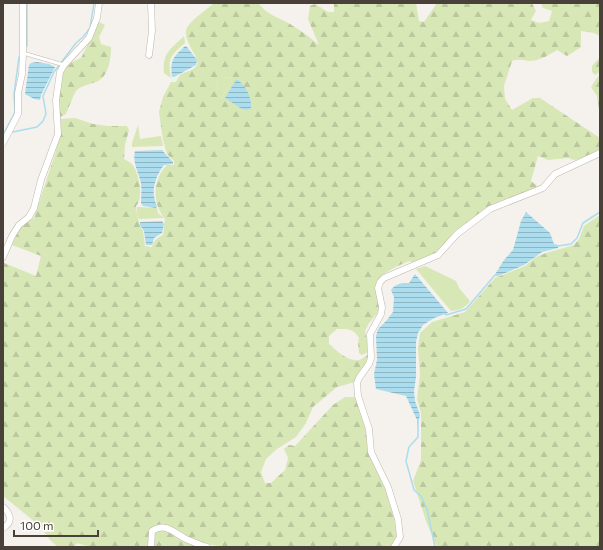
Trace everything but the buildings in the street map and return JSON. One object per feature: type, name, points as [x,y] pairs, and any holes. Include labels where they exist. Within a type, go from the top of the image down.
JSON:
[{"type":"street","points":[[3,143],[18,114],[18,93],[22,74],[23,53],[23,3]]},
{"type":"street","points":[[3,257],[12,236],[19,225],[29,217],[34,208],[41,180],[58,134],[55,111],[56,88],[61,64],[89,38],[97,18],[99,3]]},
{"type":"street","points":[[149,55],[152,31],[151,3]]},
{"type":"street","points":[[394,547],[400,537],[398,519],[388,487],[371,452],[368,428],[358,396],[357,384],[359,378],[369,364],[371,358],[370,334],[381,314],[382,307],[378,288],[380,282],[384,278],[438,255],[457,234],[490,210],[543,188],[555,174],[600,153]]},
{"type":"street","points":[[3,507],[9,512],[10,517],[9,522],[3,528]]},
{"type":"street","points":[[151,547],[152,531],[157,528],[169,529],[185,539],[207,547]]},
{"type":"lane","points":[[23,53],[61,64]]},
{"type":"green space","points":[[214,3],[258,3],[269,13],[294,26],[319,45],[308,19],[310,6],[315,4],[328,12],[334,12],[334,3],[416,3],[419,21],[424,22],[436,3],[532,3],[536,11],[531,20],[539,23],[549,21],[552,11],[543,8],[541,3],[600,3],[600,36],[594,33],[581,31],[581,47],[567,56],[557,50],[536,60],[512,61],[504,86],[505,99],[512,110],[533,98],[540,98],[600,138],[600,149],[583,158],[574,160],[568,158],[548,160],[538,156],[531,181],[537,186],[530,191],[488,208],[435,255],[413,264],[410,261],[405,263],[392,269],[381,277],[378,280],[379,311],[369,323],[365,331],[368,352],[362,355],[359,353],[359,338],[355,332],[337,329],[329,336],[329,344],[347,358],[359,360],[368,355],[368,362],[355,382],[337,387],[313,407],[306,423],[296,437],[277,449],[266,459],[261,472],[265,483],[271,483],[285,470],[288,458],[284,449],[289,445],[295,446],[333,405],[345,397],[356,397],[361,410],[369,453],[385,488],[394,518],[397,536],[391,547],[221,546],[193,540],[168,527],[159,525],[150,530],[149,547],[90,547],[77,543],[74,547],[58,547],[50,540],[40,526],[3,496],[3,264],[4,263],[36,276],[41,256],[12,245],[20,227],[34,218],[56,151],[61,130],[60,119],[75,118],[93,124],[127,126],[129,130],[125,145],[124,159],[132,164],[137,173],[140,185],[140,197],[136,206],[137,215],[143,231],[145,246],[152,247],[156,240],[163,235],[165,219],[156,199],[156,184],[162,171],[167,165],[174,165],[174,161],[167,154],[163,140],[159,112],[163,97],[171,82],[176,82],[181,74],[192,70],[197,65],[196,57],[186,36],[188,26]],"holes":[[[223,77],[233,78],[222,98],[217,93],[218,80]]]},
{"type":"green space","points":[[99,22],[105,25],[99,37],[101,44],[111,47],[110,62],[106,72],[100,80],[78,89],[66,114],[60,117],[58,107],[62,72],[72,62],[81,58]]},
{"type":"green space","points":[[184,36],[185,43],[173,54],[170,61],[171,78],[164,73],[164,61],[171,48]]},
{"type":"green space","points":[[600,57],[600,72],[595,75],[592,72],[592,66]]},
{"type":"green space","points":[[600,75],[600,111],[597,96],[591,87]]},
{"type":"green space","points":[[223,77],[233,78],[222,98],[217,94],[218,79]]},
{"type":"green space","points":[[138,125],[140,139],[161,136],[163,146],[132,147]]},
{"type":"green space","points":[[137,207],[157,208],[158,213],[164,218],[139,219],[137,215]]},
{"type":"green space","points":[[600,215],[600,547],[437,547],[426,521],[413,481],[421,460],[421,413],[417,399],[420,374],[418,348],[420,333],[432,322],[465,312],[495,278],[525,266],[536,257],[574,245],[579,239],[584,226]]},
{"type":"green space","points":[[425,266],[456,281],[459,288],[470,301],[462,308],[451,311],[416,269]]},
{"type":"green space","points":[[164,530],[186,542],[201,547],[153,547],[154,533]]},
{"type":"water","points":[[185,46],[197,60],[196,65],[172,77],[173,59]]},
{"type":"water","points":[[37,62],[49,64],[55,67],[40,100],[34,99],[25,94],[29,65]]},
{"type":"water","points":[[236,80],[244,86],[248,92],[251,108],[247,110],[242,109],[225,98]]},
{"type":"water","points":[[162,150],[173,162],[173,164],[164,165],[158,174],[154,185],[156,208],[143,206],[141,203],[141,183],[134,159],[135,151]]},
{"type":"water","points":[[526,212],[550,233],[554,244],[558,245],[558,248],[542,252],[524,265],[498,276],[494,276],[504,260],[513,250],[521,221]]},
{"type":"water","points":[[162,221],[164,224],[162,233],[154,238],[152,245],[146,245],[144,231],[140,225],[140,222]]},
{"type":"water","points":[[415,274],[448,313],[434,318],[423,325],[418,333],[416,342],[416,377],[414,391],[415,401],[420,415],[417,428],[417,420],[406,396],[376,389],[374,374],[377,360],[376,336],[378,329],[393,312],[394,297],[391,290],[402,283],[409,283]]},
{"type":"waterway","points":[[27,3],[27,46]]},
{"type":"waterway","points":[[13,132],[37,127],[43,121],[46,114],[43,96],[54,72],[76,43],[90,28],[94,3]]},
{"type":"waterway","points":[[3,135],[15,112],[14,94],[19,57]]},
{"type":"waterway","points":[[558,246],[571,244],[577,238],[583,223],[600,212]]},
{"type":"waterway","points":[[444,313],[446,315],[466,309],[495,275]]},
{"type":"waterway","points":[[418,422],[418,437],[409,447],[406,461],[414,490],[421,496],[427,509],[435,547]]}]
